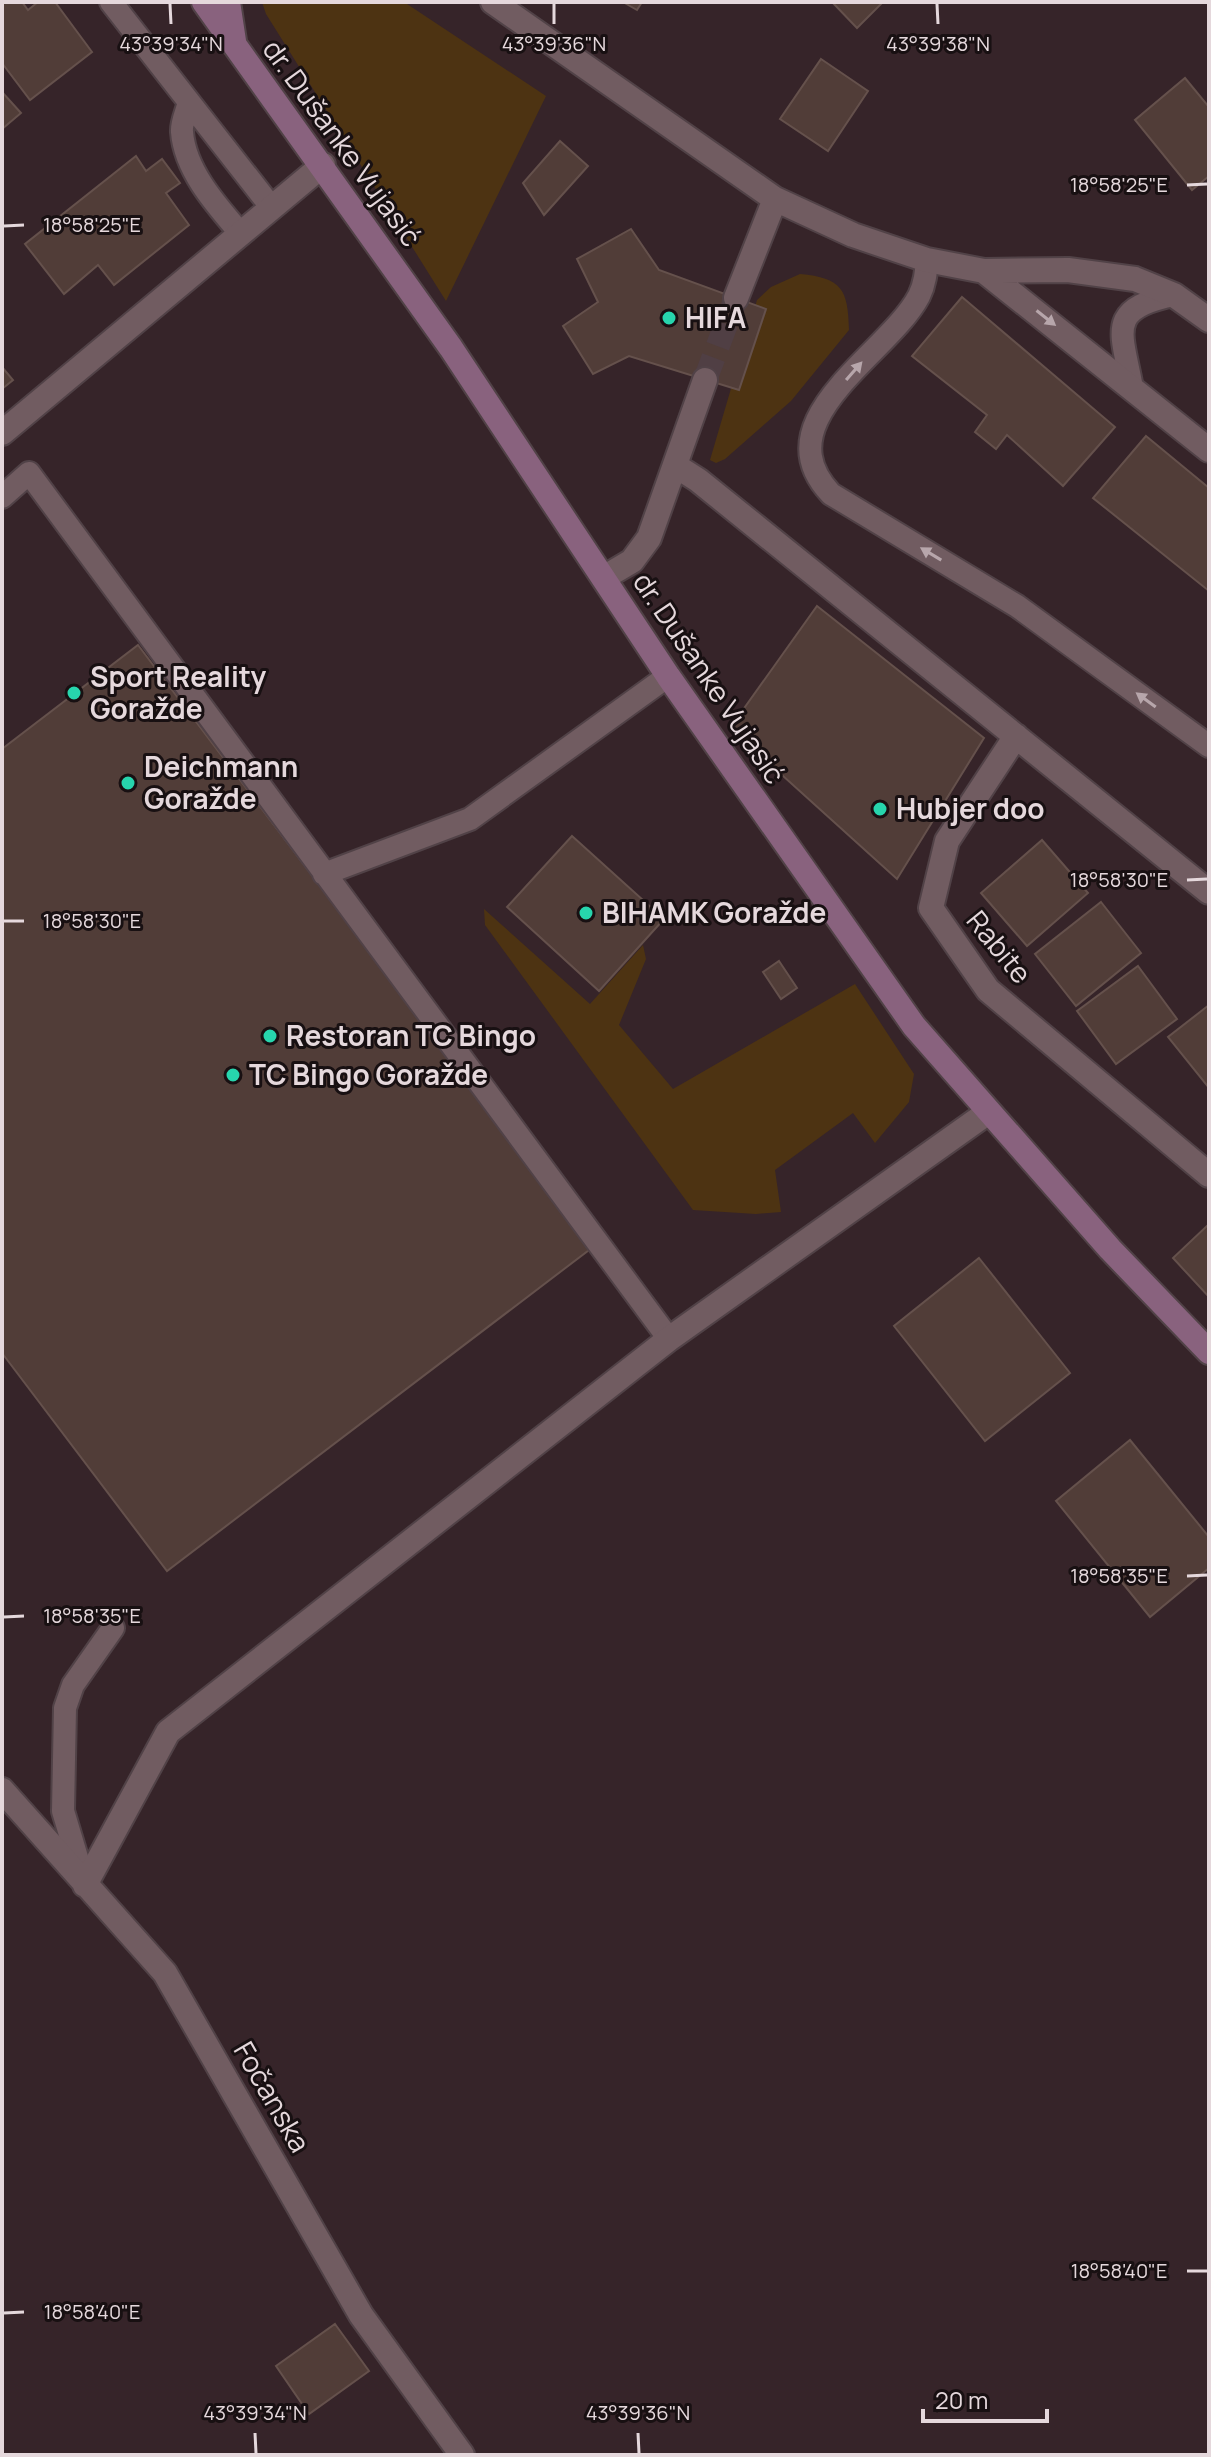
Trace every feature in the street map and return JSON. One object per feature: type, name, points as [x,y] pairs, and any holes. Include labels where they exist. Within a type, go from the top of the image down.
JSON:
[{"type":"main road","name":"dr. Dušanke Vujasić","points":[[204,2],[323,165],[605,577],[668,676],[914,1026],[987,1113],[1209,1352]]},
{"type":"main road","points":[[228,2],[234,43]]},
{"type":"street","points":[[493,2],[775,199],[853,235],[927,260],[984,271],[1068,270],[1135,279],[1174,295],[1209,320]]},
{"type":"street","points":[[2,433],[323,165]]},
{"type":"street","points":[[736,298],[775,199]]},
{"type":"street","points":[[984,271],[1209,450]]},
{"type":"street","points":[[605,577],[632,561],[649,538],[705,380]]},
{"type":"street","points":[[676,466],[698,480],[1209,892]]},
{"type":"street","name":"Rabite","points":[[1016,736],[947,841],[931,908],[988,990],[1209,1175]]},
{"type":"street","points":[[85,1885],[168,1732],[669,1339],[987,1113]]},
{"type":"street","name":"Fočanska","points":[[2,1790],[165,1973],[361,2315],[462,2455]]},
{"type":"lane","points":[[111,2],[272,208]]},
{"type":"lane","points":[[189,102],[181,129],[186,154],[219,209],[241,234]]},
{"type":"lane","points":[[927,260],[918,299],[820,415],[809,442],[817,479],[831,494],[1017,606],[1209,746]]},
{"type":"lane","points":[[1132,388],[1122,330],[1127,314],[1138,304],[1174,295]]},
{"type":"lane","points":[[2,497],[29,473],[669,1339]]},
{"type":"lane","points":[[324,874],[470,819],[668,676]]},
{"type":"lane","points":[[85,1885],[63,1811],[65,1708],[73,1685],[113,1628]]},
{"type":"shaded area","points":[[262,2],[404,2],[546,96],[446,301],[266,14]]},
{"type":"shaded area","points":[[800,274],[825,279],[840,288],[847,305],[849,330],[791,401],[725,459],[716,463],[710,460],[757,300],[771,287]]},
{"type":"shaded area","points":[[484,909],[590,1004],[643,945],[646,959],[619,1025],[673,1089],[855,984],[914,1074],[909,1102],[875,1143],[853,1113],[775,1170],[781,1212],[756,1214],[693,1210],[485,925]]},
{"type":"building","points":[[2,2],[22,2],[28,10],[38,2],[55,2],[92,52],[30,100],[2,63]]},
{"type":"building","points":[[623,2],[642,2],[637,10]]},
{"type":"building","points":[[832,2],[883,2],[857,28]]},
{"type":"building","points":[[821,59],[868,91],[828,151],[780,119]]},
{"type":"building","points":[[1185,78],[1209,107],[1209,176],[1192,190],[1135,120]]},
{"type":"building","points":[[2,92],[21,113],[2,129]]},
{"type":"building","points":[[560,141],[588,166],[544,215],[523,183]]},
{"type":"building","points":[[136,156],[146,171],[162,159],[180,183],[166,193],[189,225],[114,285],[98,265],[64,294],[25,244]]},
{"type":"building","name":"HIFA","points":[[631,229],[659,270],[766,309],[739,390],[629,356],[593,374],[563,326],[598,302],[577,259]]},
{"type":"building","points":[[962,297],[1115,427],[1063,486],[1007,435],[996,449],[975,432],[987,415],[912,356]]},
{"type":"building","points":[[2,367],[13,380],[2,389]]},
{"type":"building","points":[[1146,436],[1209,488],[1209,591],[1093,498]]},
{"type":"building","name":"Hubjer doo","points":[[817,606],[984,738],[897,879],[730,728]]},
{"type":"building","name":"TC Bingo Goražde","points":[[138,645],[593,1247],[167,1571],[2,1353],[2,749]]},
{"type":"building","name":"BIHAMK Goražde","points":[[572,836],[664,919],[599,991],[507,907]]},
{"type":"building","points":[[1042,840],[1088,893],[1027,946],[981,893]]},
{"type":"building","points":[[1101,902],[1141,953],[1076,1006],[1035,954]]},
{"type":"building","points":[[779,961],[797,988],[781,999],[763,972]]},
{"type":"building","points":[[1138,966],[1177,1019],[1116,1064],[1077,1011]]},
{"type":"building","points":[[1209,1005],[1209,1088],[1168,1037]]},
{"type":"building","points":[[1209,1224],[1209,1297],[1173,1258]]},
{"type":"building","points":[[979,1258],[1070,1373],[985,1441],[894,1326]]},
{"type":"building","points":[[1130,1440],[1209,1537],[1209,1568],[1150,1617],[1056,1501]]},
{"type":"building","points":[[335,2324],[369,2371],[309,2414],[276,2366]]},
{"type":"tunnel","points":[[705,380],[736,298]]},
{"type":"place","name":"HIFA","points":[[669,318]]},
{"type":"place","name":"Sport Reality Goražde","points":[[74,693]]},
{"type":"place","name":"Deichmann Goražde","points":[[128,783]]},
{"type":"place","name":"Hubjer doo","points":[[880,809]]},
{"type":"place","name":"BIHAMK Goražde","points":[[586,913]]},
{"type":"place","name":"Restoran TC Bingo","points":[[270,1036]]},
{"type":"place","name":"TC Bingo Goražde","points":[[233,1075]]}]
